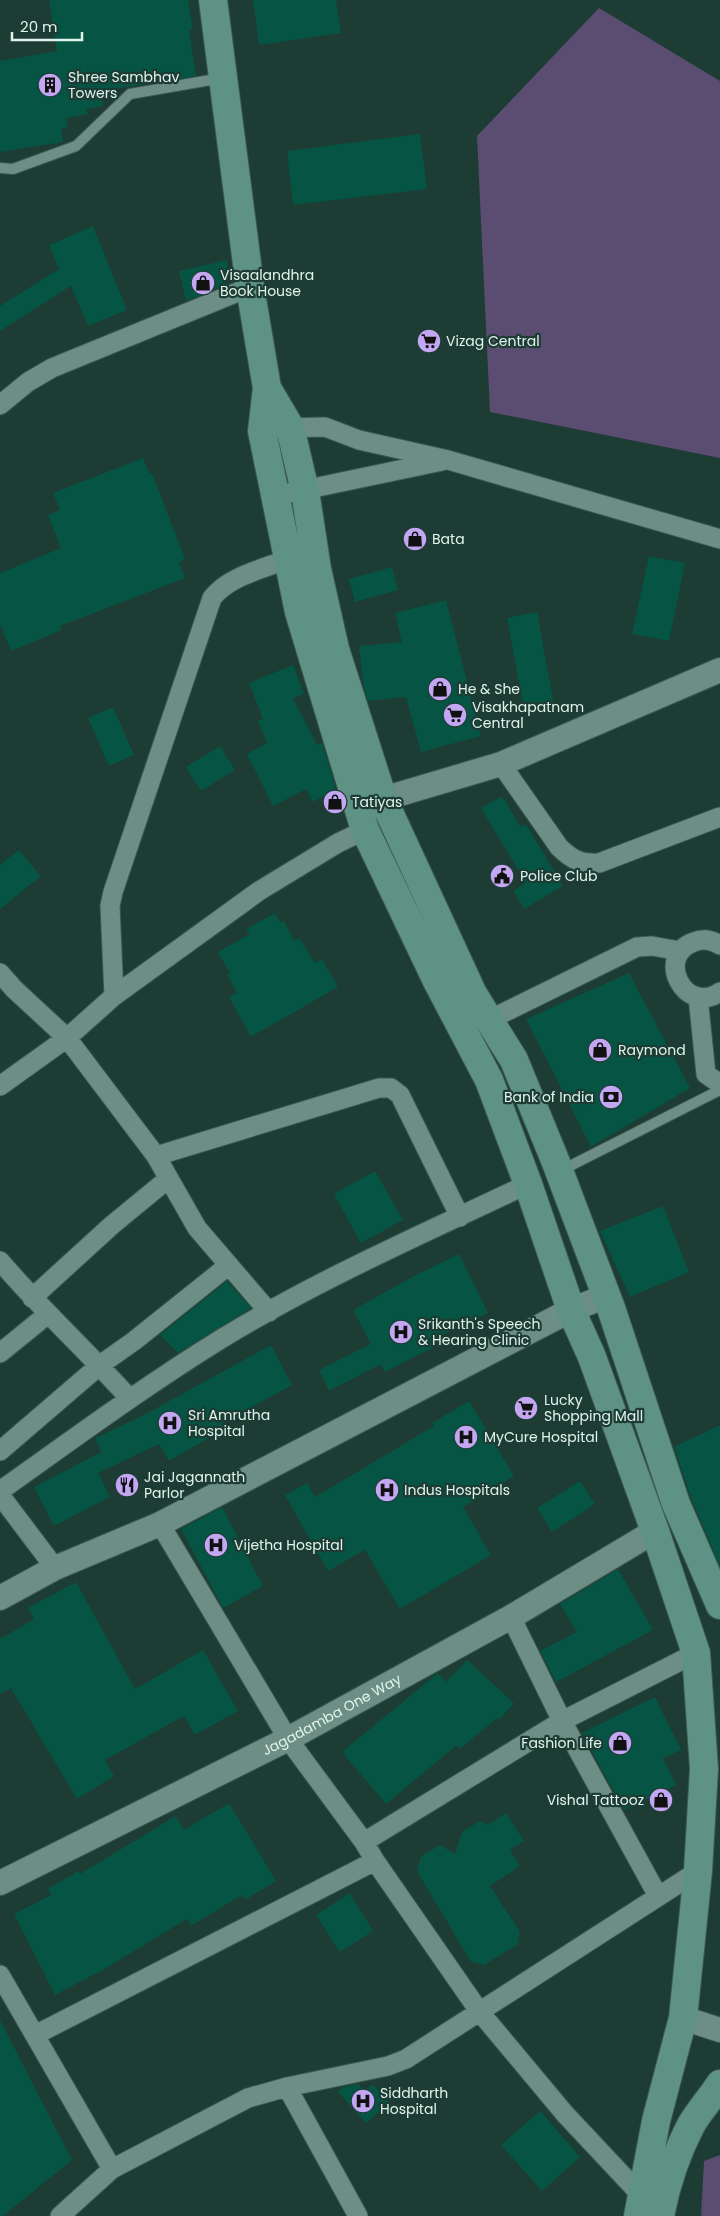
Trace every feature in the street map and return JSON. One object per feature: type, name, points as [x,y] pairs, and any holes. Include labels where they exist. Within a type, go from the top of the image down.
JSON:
[{"type":"main road","points":[[213,0],[250,287],[267,388],[262,431],[299,612],[365,830],[437,981],[489,1080],[528,1184],[571,1310],[655,1531],[696,1653],[704,1768],[698,1871],[683,2018],[656,2121],[640,2206]]},
{"type":"main road","points":[[267,388],[290,426],[305,491],[317,569],[335,649],[383,799],[473,994],[514,1060],[560,1172],[606,1296],[676,1504],[720,1605]]},
{"type":"main road","points":[[582,1336],[615,1322]]},
{"type":"main road","points":[[660,2216],[673,2166],[681,2146],[692,2123],[720,2084]]},
{"type":"street","points":[[0,405],[28,382],[52,368],[250,287]]},
{"type":"street","points":[[262,431],[290,426],[325,427],[359,440],[448,460],[720,539]]},
{"type":"street","points":[[275,496],[448,460]]},
{"type":"street","points":[[114,996],[110,906],[113,892],[212,598],[220,588],[230,582],[288,559]]},
{"type":"street","points":[[383,799],[501,764],[720,670]]},
{"type":"street","points":[[501,764],[560,847],[570,858],[584,864],[599,863],[720,817]]},
{"type":"street","points":[[0,1086],[67,1038],[114,996],[259,891],[338,843],[365,830]]},
{"type":"street","points":[[720,945],[706,940],[696,941],[687,945],[680,951],[676,960],[675,970],[677,980],[682,987],[698,997],[707,997],[720,992]]},
{"type":"street","points":[[489,1020],[638,947],[652,946],[680,951]]},
{"type":"street","points":[[0,973],[7,993],[67,1038],[156,1156],[197,1228],[269,1312]]},
{"type":"street","points":[[698,997],[706,1074],[720,1084]]},
{"type":"street","points":[[156,1156],[379,1088],[390,1088],[400,1095],[460,1217]]},
{"type":"street","points":[[32,1298],[112,1225],[168,1179]]},
{"type":"street","points":[[0,1491],[130,1399],[222,1339],[320,1284],[528,1184]]},
{"type":"street","points":[[0,1261],[32,1298],[100,1365],[130,1399]]},
{"type":"street","points":[[0,1451],[100,1365],[134,1341],[229,1265]]},
{"type":"street","points":[[0,1598],[55,1568],[160,1524],[571,1310],[606,1296]]},
{"type":"street","points":[[0,1353],[48,1314]]},
{"type":"street","points":[[0,1495],[55,1568]]},
{"type":"street","points":[[160,1524],[288,1739],[364,1842],[375,1861],[479,2011],[640,2206]]},
{"type":"street","name":"Jagadamba One Way","points":[[0,1883],[288,1739],[511,1617],[655,1531]]},
{"type":"street","points":[[511,1617],[562,1721],[658,1896]]},
{"type":"street","points":[[364,1842],[562,1721],[696,1653]]},
{"type":"street","points":[[35,2034],[375,1861]]},
{"type":"street","points":[[60,2216],[112,2169],[248,2098],[287,2087],[388,2066],[406,2059],[698,1871]]},
{"type":"street","points":[[0,1975],[112,2169]]},
{"type":"street","points":[[683,2018],[720,2030]]},
{"type":"street","points":[[287,2087],[358,2216]]},
{"type":"lane","points":[[0,168],[13,169],[76,146],[130,94],[223,78]]},
{"type":"lane","points":[[560,1172],[720,1090]]},
{"type":"shaded area","points":[[599,8],[720,81],[720,458],[490,412],[477,136]]},
{"type":"shaded area","points":[[720,2155],[720,2216],[701,2216],[704,2161]]},
{"type":"building","points":[[49,0],[188,0],[193,29],[189,30],[196,76],[101,91],[103,106],[86,109],[88,114],[66,118],[68,127],[61,129],[63,142],[0,152],[0,61],[57,51]]},
{"type":"building","points":[[253,0],[336,0],[341,33],[259,45]]},
{"type":"building","points":[[420,134],[427,189],[293,205],[287,151]]},
{"type":"building","points":[[93,226],[127,310],[88,326],[71,286],[0,331],[0,306],[59,269],[49,245]]},
{"type":"building","name":"Visaalandhra Book House","points":[[227,260],[229,278],[223,286],[186,301],[179,271]]},
{"type":"building","points":[[143,458],[150,474],[152,473],[185,559],[179,562],[185,578],[60,626],[62,630],[11,651],[0,624],[0,573],[61,548],[48,515],[60,510],[53,493]]},
{"type":"building","points":[[649,556],[685,563],[669,641],[632,634]]},
{"type":"building","points":[[392,567],[398,590],[355,602],[349,579]]},
{"type":"building","points":[[446,600],[481,736],[421,752],[406,697],[368,701],[364,688],[359,646],[402,642],[395,613]]},
{"type":"building","points":[[537,612],[554,705],[524,710],[507,618]]},
{"type":"building","points":[[293,665],[304,694],[293,698],[317,745],[322,743],[336,789],[313,802],[306,789],[273,806],[247,754],[267,743],[258,721],[263,719],[249,683]]},
{"type":"building","points":[[113,707],[134,755],[109,766],[88,718]]},
{"type":"building","points":[[220,746],[235,770],[201,791],[186,767]]},
{"type":"building","points":[[502,796],[521,827],[526,824],[563,886],[524,909],[513,891],[526,883],[481,808]]},
{"type":"building","points":[[19,850],[41,876],[0,909],[0,865]]},
{"type":"building","points":[[275,913],[280,923],[284,921],[294,941],[300,938],[314,963],[322,959],[338,987],[251,1037],[229,997],[237,993],[227,975],[230,974],[218,952],[250,934],[246,929]]},
{"type":"building","points":[[629,973],[690,1088],[591,1147],[526,1019]]},
{"type":"building","points":[[375,1171],[403,1220],[361,1243],[334,1194]]},
{"type":"building","points":[[663,1206],[689,1272],[630,1297],[600,1231]]},
{"type":"building","points":[[459,1254],[488,1313],[431,1340],[434,1347],[385,1372],[381,1364],[329,1391],[319,1370],[371,1344],[353,1310],[414,1276]]},
{"type":"building","points":[[227,1281],[251,1308],[178,1353],[160,1335]]},
{"type":"building","points":[[271,1345],[292,1385],[221,1424],[224,1429],[169,1461],[159,1444],[98,1473],[110,1497],[54,1526],[34,1487],[101,1452],[95,1438],[142,1416]]},
{"type":"building","points":[[469,1401],[514,1476],[463,1507],[491,1555],[400,1609],[365,1550],[328,1571],[285,1495],[307,1483],[315,1497],[434,1426],[432,1423]]},
{"type":"building","points":[[720,1425],[720,1566],[691,1498],[674,1447]]},
{"type":"building","points":[[580,1481],[595,1504],[552,1532],[537,1508]]},
{"type":"building","points":[[222,1507],[263,1586],[223,1608],[181,1529]]},
{"type":"building","points":[[618,1569],[653,1630],[556,1682],[540,1651],[577,1632],[560,1604]]},
{"type":"building","points":[[76,1582],[135,1689],[203,1650],[238,1711],[195,1735],[184,1716],[105,1760],[114,1776],[77,1799],[11,1688],[0,1694],[0,1639],[34,1619],[28,1608]]},
{"type":"building","points":[[467,1660],[514,1703],[499,1720],[497,1718],[460,1749],[457,1745],[386,1804],[342,1752],[438,1673],[446,1682]]},
{"type":"building","points":[[655,1697],[681,1750],[663,1758],[676,1785],[624,1810],[582,1733]]},
{"type":"building","points":[[229,1803],[276,1881],[245,1900],[242,1895],[191,1926],[187,1919],[101,1971],[55,1995],[14,1914],[51,1895],[48,1889],[78,1871],[80,1874],[176,1816],[184,1830]]},
{"type":"building","points":[[506,1813],[524,1841],[510,1850],[520,1866],[490,1886],[520,1932],[517,1945],[484,1965],[471,1962],[417,1871],[421,1856],[440,1845],[455,1854],[462,1832],[480,1821],[488,1825]]},
{"type":"building","points":[[350,1893],[373,1931],[340,1952],[316,1915]]},
{"type":"building","points":[[0,2020],[72,2160],[3,2216],[0,2216]]},
{"type":"building","points":[[358,2084],[365,2091],[373,2084],[389,2103],[366,2123],[338,2092],[343,2087]]},
{"type":"building","points":[[540,2111],[580,2157],[542,2191],[501,2145]]},
{"type":"place","name":"Shree Sambhav Towers","points":[[50,85]]},
{"type":"place","name":"Visaalandhra Book House","points":[[203,283]]},
{"type":"place","name":"Vizag Central","points":[[429,341]]},
{"type":"place","name":"Bata","points":[[415,539]]},
{"type":"place","name":"He & She","points":[[440,689]]},
{"type":"place","name":"Visakhapatnam Central","points":[[455,715]]},
{"type":"place","name":"Tatiyas","points":[[335,802]]},
{"type":"place","name":"Police Club","points":[[502,876]]},
{"type":"place","name":"Raymond","points":[[600,1050]]},
{"type":"place","name":"Bank of India","points":[[611,1097]]},
{"type":"place","name":"Srikanth's Speech & Hearing Clinic","points":[[401,1332]]},
{"type":"place","name":"Lucky Shopping Mall","points":[[526,1408]]},
{"type":"place","name":"Sri Amrutha Hospital","points":[[170,1423]]},
{"type":"place","name":"MyCure Hospital","points":[[466,1437]]},
{"type":"place","name":"Jai Jagannath Parlor","points":[[127,1485]]},
{"type":"place","name":"Indus Hospitals","points":[[387,1490]]},
{"type":"place","name":"Vijetha Hospital","points":[[216,1545]]},
{"type":"place","name":"Fashion Life","points":[[620,1743]]},
{"type":"place","name":"Vishal Tattooz","points":[[661,1800]]},
{"type":"place","name":"Siddharth Hospital","points":[[363,2101]]}]
